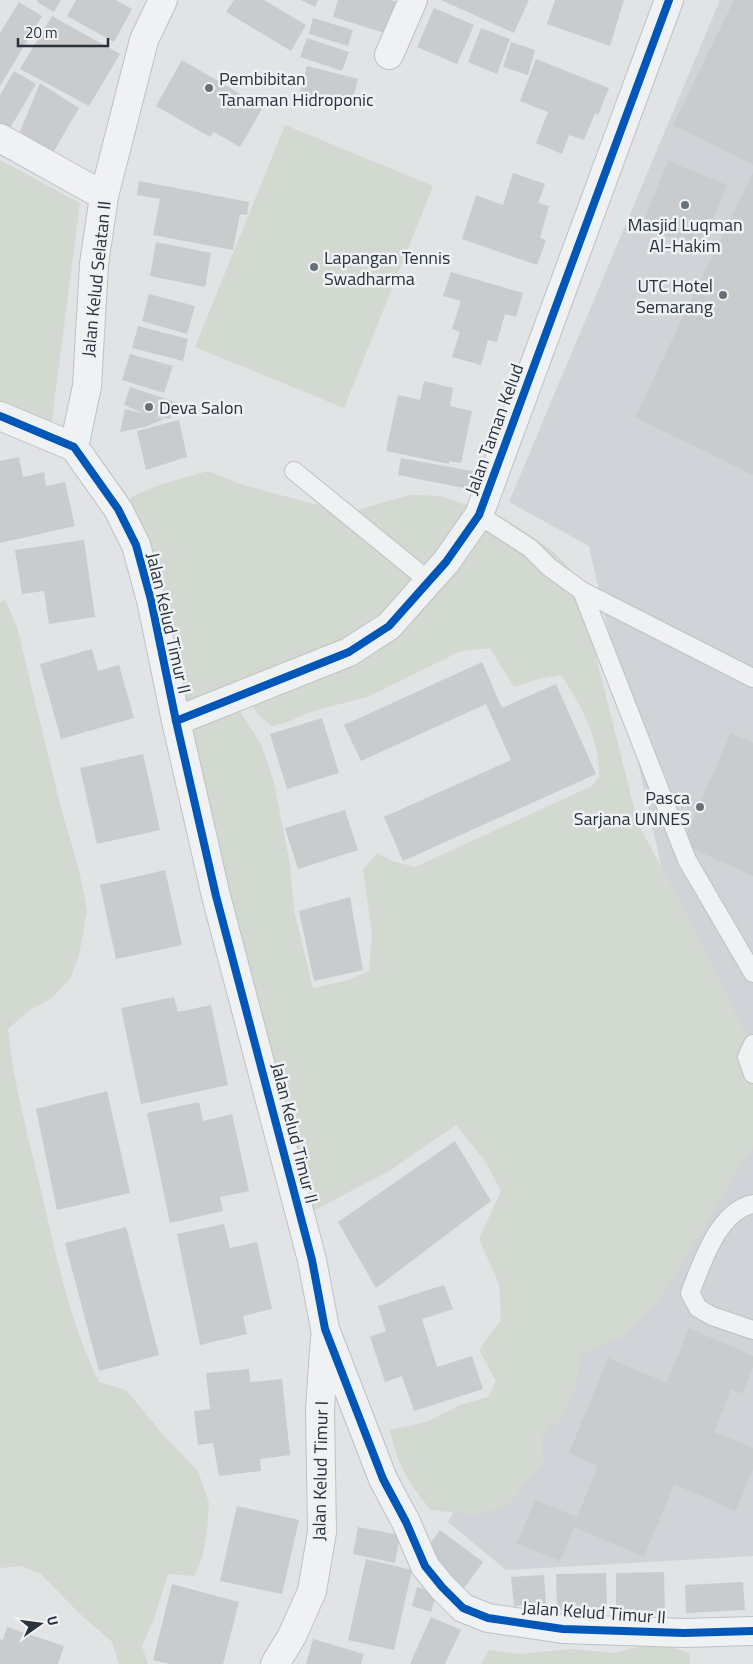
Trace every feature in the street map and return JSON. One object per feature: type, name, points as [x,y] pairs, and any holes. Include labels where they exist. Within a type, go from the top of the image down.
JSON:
[{"type":"street","name":"Jalan Kelud Selatan II","points":[[74,447],[87,386],[94,264],[104,196],[144,40],[163,0]]},
{"type":"street","points":[[388,55],[413,0]]},
{"type":"street","name":"Jalan Taman Kelud","points":[[176,721],[349,652],[389,626],[446,562],[479,515],[669,0]]},
{"type":"street","points":[[0,138],[104,196]]},
{"type":"street","points":[[0,416],[74,447]]},
{"type":"street","name":"Jalan Kelud Timur II","points":[[74,447],[118,509],[136,545],[151,600],[176,721],[216,896],[312,1260],[325,1329],[383,1479],[406,1522],[425,1566],[463,1608],[488,1618],[563,1629],[684,1633],[753,1631]]},
{"type":"street","name":"Jalan Kelud Timur I","points":[[275,1664],[292,1636],[312,1591],[322,1532],[320,1409],[325,1329]]},
{"type":"lane","points":[[294,471],[429,580]]},
{"type":"lane","points":[[479,515],[530,548],[549,567],[582,591],[753,678]]},
{"type":"lane","points":[[582,591],[687,860],[753,973]]},
{"type":"lane","points":[[753,1044],[747,1057],[753,1074]]},
{"type":"lane","points":[[753,1204],[742,1206],[712,1238],[690,1293],[698,1308],[712,1316],[753,1330]]},
{"type":"shaded area","name":"Pasca Sarjana UNNES","points":[[720,0],[753,0],[753,1556],[506,1570],[448,1522],[707,1068],[589,546],[509,502]]},
{"type":"shaded area","name":"Lapangan Tennis Swadharma","points":[[285,125],[433,186],[344,408],[195,347]]},
{"type":"shaded area","points":[[0,160],[80,203],[51,427],[0,406]]},
{"type":"shaded area","points":[[208,471],[246,486],[348,513],[409,495],[441,496],[502,517],[553,551],[572,571],[594,648],[638,824],[684,909],[753,1049],[753,1149],[744,1160],[675,1276],[654,1306],[625,1336],[581,1355],[575,1388],[563,1417],[542,1436],[543,1463],[507,1506],[478,1515],[431,1510],[405,1473],[396,1453],[390,1430],[426,1422],[460,1405],[488,1397],[496,1381],[479,1350],[501,1320],[499,1284],[479,1239],[501,1191],[485,1161],[456,1125],[389,1171],[313,1211],[175,735],[239,710],[261,744],[274,782],[290,865],[294,910],[313,988],[349,980],[369,971],[372,934],[363,870],[377,853],[392,861],[415,867],[592,786],[599,777],[599,763],[593,737],[583,711],[561,675],[539,679],[514,687],[490,648],[461,651],[370,696],[310,712],[288,722],[272,726],[258,715],[250,701],[171,708],[127,546],[131,497],[162,484]]},
{"type":"shaded area","points":[[5,599],[17,627],[61,808],[79,870],[87,911],[79,955],[70,979],[52,998],[27,1012],[8,1029],[13,1068],[21,1106],[63,1284],[79,1334],[99,1382],[126,1390],[165,1437],[198,1471],[209,1503],[207,1533],[202,1558],[194,1576],[168,1574],[154,1619],[142,1646],[148,1664],[119,1664],[112,1642],[78,1612],[41,1574],[21,1566],[0,1568],[0,603]]},
{"type":"shaded area","points":[[655,1642],[690,1653],[690,1664],[481,1664],[489,1650],[520,1654],[571,1649],[614,1653]]},
{"type":"building","points":[[38,0],[61,0],[54,12],[37,2]]},
{"type":"building","points":[[76,0],[116,0],[132,9],[114,42],[67,16]]},
{"type":"building","points":[[234,0],[264,0],[306,25],[291,51],[226,12]]},
{"type":"building","points":[[301,0],[318,0],[315,7]]},
{"type":"building","points":[[338,0],[390,0],[401,3],[391,35],[333,17]]},
{"type":"building","points":[[441,0],[529,0],[514,33]]},
{"type":"building","points":[[555,0],[624,0],[610,46],[547,24]]},
{"type":"building","points":[[734,0],[753,0],[753,165],[673,125]]},
{"type":"building","points":[[19,2],[42,16],[0,86],[0,33]]},
{"type":"building","points":[[434,8],[474,25],[457,64],[417,47]]},
{"type":"building","points":[[52,16],[120,54],[89,106],[20,69]]},
{"type":"building","points":[[313,18],[353,30],[348,46],[309,34]]},
{"type":"building","points":[[481,28],[510,39],[497,74],[468,62]]},
{"type":"building","points":[[307,38],[349,52],[342,71],[300,57]]},
{"type":"building","points":[[511,42],[535,50],[528,75],[503,67]]},
{"type":"building","points":[[536,59],[609,88],[598,115],[595,113],[584,140],[569,135],[562,154],[536,143],[548,112],[520,101]]},
{"type":"building","points":[[182,60],[263,107],[240,147],[214,132],[210,137],[156,106]]},
{"type":"building","points":[[307,66],[358,79],[350,109],[299,95]]},
{"type":"building","points":[[14,71],[36,84],[9,130],[0,125],[0,95]]},
{"type":"building","points":[[40,83],[79,108],[50,158],[17,139]]},
{"type":"building","name":"Masjid Luqman Al-Hakim","points":[[668,161],[727,185],[701,250],[642,226]]},
{"type":"building","name":"UTC Hotel Semarang","points":[[753,172],[753,475],[635,417]]},
{"type":"building","points":[[513,173],[545,184],[538,203],[549,206],[540,238],[546,240],[537,265],[462,239],[476,195],[503,205]]},
{"type":"building","points":[[139,181],[249,202],[247,215],[240,214],[233,250],[153,235],[160,199],[137,195]]},
{"type":"building","points":[[156,242],[211,253],[205,287],[150,276]]},
{"type":"building","points":[[451,272],[523,293],[516,317],[505,314],[497,342],[488,340],[481,365],[452,357],[460,332],[452,329],[461,301],[443,296]]},
{"type":"building","points":[[149,294],[195,306],[187,334],[142,321]]},
{"type":"building","points":[[138,326],[188,339],[183,361],[132,348]]},
{"type":"building","points":[[130,354],[173,366],[164,393],[122,380]]},
{"type":"building","points":[[424,381],[453,388],[450,406],[472,411],[461,463],[449,461],[449,464],[386,451],[398,395],[420,400]]},
{"type":"building","points":[[130,387],[176,402],[170,419],[154,416],[164,419],[145,427],[120,432],[125,409],[145,414],[124,405]]},
{"type":"building","points":[[179,420],[187,457],[146,470],[137,431]]},
{"type":"building","points":[[19,457],[23,477],[44,472],[46,486],[65,482],[75,526],[0,543],[0,461]]},
{"type":"building","points":[[401,458],[477,472],[474,490],[398,475]]},
{"type":"building","points":[[84,540],[95,617],[49,624],[44,591],[22,594],[15,550]]},
{"type":"building","points":[[92,649],[98,671],[119,665],[134,718],[61,739],[40,664]]},
{"type":"building","points":[[482,662],[502,708],[556,684],[596,774],[403,861],[384,817],[511,760],[486,704],[361,761],[344,725]]},
{"type":"building","points":[[322,718],[339,773],[287,789],[270,734]]},
{"type":"building","points":[[731,733],[753,743],[753,876],[682,844]]},
{"type":"building","points":[[143,754],[160,830],[97,844],[80,768]]},
{"type":"building","points":[[345,810],[358,850],[298,869],[285,828]]},
{"type":"building","points":[[165,870],[182,945],[116,959],[100,885]]},
{"type":"building","points":[[350,897],[363,970],[314,981],[299,911]]},
{"type":"building","points":[[174,997],[178,1012],[211,1005],[228,1085],[141,1104],[121,1008]]},
{"type":"building","points":[[107,1091],[130,1193],[57,1210],[36,1109]]},
{"type":"building","points":[[199,1102],[203,1121],[232,1114],[249,1191],[220,1197],[223,1211],[170,1223],[147,1113]]},
{"type":"building","points":[[455,1141],[491,1201],[376,1288],[338,1222]]},
{"type":"building","points":[[224,1224],[230,1248],[257,1242],[272,1309],[243,1316],[247,1334],[200,1345],[177,1234]]},
{"type":"building","points":[[126,1227],[159,1355],[99,1371],[65,1243]]},
{"type":"building","points":[[444,1285],[453,1309],[422,1319],[437,1367],[472,1356],[483,1389],[414,1411],[402,1376],[385,1382],[370,1337],[386,1331],[378,1306]]},
{"type":"building","points":[[689,1328],[753,1356],[753,1367],[742,1394],[731,1389],[714,1432],[753,1448],[753,1469],[736,1511],[674,1484],[644,1557],[574,1527],[560,1561],[517,1543],[535,1500],[577,1517],[598,1466],[569,1453],[608,1358],[667,1383]]},
{"type":"building","points":[[249,1369],[250,1382],[282,1379],[290,1455],[260,1459],[261,1471],[219,1476],[213,1443],[198,1445],[194,1411],[210,1409],[206,1373]]},
{"type":"building","points":[[237,1506],[299,1520],[282,1594],[220,1581]]},
{"type":"building","points":[[358,1527],[400,1535],[395,1563],[353,1554]]},
{"type":"building","points":[[440,1530],[483,1562],[462,1591],[427,1548]]},
{"type":"building","points":[[366,1559],[412,1570],[394,1650],[348,1640]]},
{"type":"building","points":[[664,1572],[665,1614],[616,1615],[616,1573]]},
{"type":"building","points":[[606,1573],[607,1609],[557,1610],[556,1574]]},
{"type":"building","points":[[544,1575],[546,1604],[514,1606],[511,1577]]},
{"type":"building","points":[[743,1582],[745,1610],[686,1613],[685,1585]]},
{"type":"building","points":[[172,1584],[239,1602],[223,1664],[170,1664],[153,1660]]},
{"type":"building","points":[[417,1587],[437,1593],[431,1612],[412,1606]]},
{"type":"building","points":[[431,1617],[461,1630],[445,1664],[410,1664]]},
{"type":"building","points":[[7,1627],[64,1646],[58,1664],[0,1664],[0,1639],[3,1640]]},
{"type":"building","points":[[313,1639],[364,1654],[361,1664],[306,1664]]},
{"type":"cycle path","points":[[176,721],[349,652],[389,626],[446,562],[479,515],[669,0]]},
{"type":"cycle path","points":[[0,416],[74,447],[118,509],[136,545],[151,600],[176,721],[216,896],[312,1260],[325,1329],[383,1479],[406,1522],[425,1566],[463,1608],[488,1618],[563,1629],[684,1633],[753,1631]]},
{"type":"place","name":"Pembibitan Tanaman Hidroponic","points":[[209,88]]},
{"type":"place","name":"Masjid Luqman Al-Hakim","points":[[685,205]]},
{"type":"place","name":"Lapangan Tennis Swadharma","points":[[314,267]]},
{"type":"place","name":"UTC Hotel Semarang","points":[[723,295]]},
{"type":"place","name":"Deva Salon","points":[[149,407]]},
{"type":"place","name":"Pasca Sarjana UNNES","points":[[700,807]]}]
